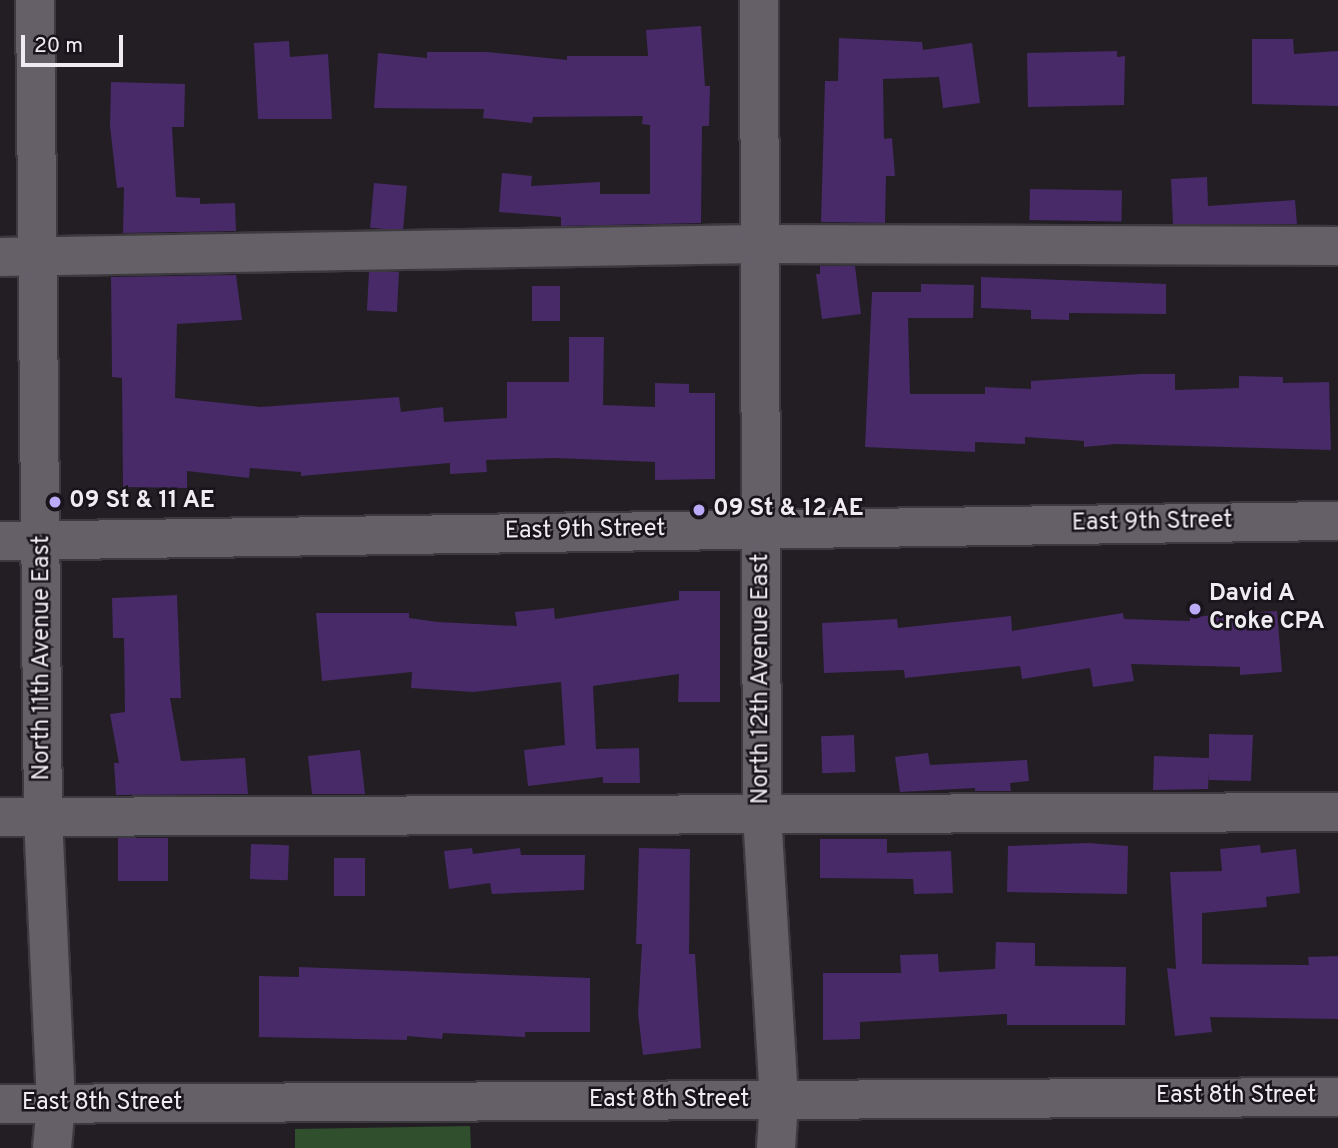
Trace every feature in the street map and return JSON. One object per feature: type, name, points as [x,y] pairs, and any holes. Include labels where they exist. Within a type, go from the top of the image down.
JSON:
[{"type":"street","name":"North 11th Avenue East","points":[[36,0],[43,541],[43,817],[56,1104],[52,1148]]},
{"type":"street","name":"North 12th Avenue East","points":[[759,0],[762,814],[779,1101],[776,1148]]},
{"type":"street","points":[[0,257],[758,244],[1338,246]]},
{"type":"street","name":"East 9th Street","points":[[0,541],[1338,521]]},
{"type":"street","points":[[0,817],[1338,812]]},
{"type":"street","name":"East 8th Street","points":[[0,1104],[1338,1097]]},
{"type":"green space","points":[[470,1126],[471,1148],[295,1148],[295,1129]]},
{"type":"building","points":[[701,26],[705,86],[710,86],[709,126],[702,126],[701,223],[561,226],[561,217],[499,212],[502,173],[532,176],[531,186],[600,182],[600,194],[650,194],[650,125],[642,124],[643,116],[533,117],[532,123],[483,118],[484,109],[374,108],[378,53],[427,58],[427,52],[487,52],[567,60],[567,56],[648,56],[646,30]]},
{"type":"building","points":[[839,38],[922,42],[923,50],[972,43],[980,103],[943,108],[939,77],[883,79],[884,139],[892,138],[895,176],[886,176],[885,223],[821,222],[825,81],[838,81]]},
{"type":"building","points":[[1252,39],[1293,39],[1294,54],[1338,51],[1338,106],[1252,104]]},
{"type":"building","points":[[289,41],[290,57],[328,54],[332,119],[258,119],[254,43]]},
{"type":"building","points":[[1117,51],[1117,57],[1125,56],[1124,105],[1028,107],[1027,53]]},
{"type":"building","points":[[111,82],[185,84],[184,127],[172,127],[176,197],[200,198],[200,204],[235,203],[236,231],[123,233],[124,187],[117,188],[110,126]]},
{"type":"building","points":[[1207,177],[1208,206],[1295,200],[1297,224],[1173,224],[1171,179]]},
{"type":"building","points":[[374,183],[407,186],[403,231],[370,228]]},
{"type":"building","points":[[1030,189],[1122,191],[1121,222],[1029,220]]},
{"type":"building","points":[[820,266],[855,266],[861,314],[822,319],[816,274],[820,274]]},
{"type":"building","points":[[369,270],[399,272],[397,312],[367,310]]},
{"type":"building","points":[[236,275],[242,320],[177,324],[175,398],[260,407],[399,397],[401,412],[443,407],[444,422],[507,418],[507,382],[569,382],[569,337],[604,337],[603,405],[655,407],[655,383],[689,384],[689,393],[715,393],[715,479],[655,480],[655,462],[555,458],[486,460],[487,472],[450,474],[450,463],[301,476],[301,472],[250,468],[249,478],[187,471],[187,488],[123,487],[122,378],[112,377],[111,277]]},
{"type":"building","points":[[981,277],[1166,284],[1166,314],[1069,313],[1069,320],[1031,319],[1031,310],[981,308]]},
{"type":"building","points":[[921,284],[974,285],[973,318],[908,318],[910,394],[985,394],[985,387],[1031,389],[1031,381],[1141,374],[1175,374],[1175,390],[1239,388],[1239,376],[1283,377],[1283,383],[1329,382],[1331,450],[1116,444],[1084,447],[1084,441],[1025,437],[1025,444],[975,442],[975,452],[865,447],[872,292],[921,292]]},
{"type":"building","points":[[532,286],[560,286],[560,321],[532,321]]},
{"type":"building","points":[[679,591],[720,591],[720,702],[678,702],[679,674],[593,686],[596,749],[639,748],[640,783],[603,783],[603,777],[528,786],[524,750],[565,745],[561,682],[474,692],[411,688],[412,672],[322,681],[316,613],[409,613],[409,618],[438,622],[517,626],[515,612],[554,608],[555,619],[679,600]]},
{"type":"building","points":[[177,595],[181,698],[170,698],[181,761],[245,758],[248,794],[116,795],[114,763],[119,763],[110,714],[125,712],[124,638],[113,638],[112,598]]},
{"type":"building","points":[[1277,611],[1282,672],[1240,675],[1240,667],[1131,664],[1134,681],[1093,687],[1090,668],[1022,679],[1020,666],[905,678],[904,670],[824,673],[822,623],[897,619],[898,628],[1011,616],[1012,631],[1123,613],[1124,619],[1190,621],[1190,617]]},
{"type":"building","points":[[1209,734],[1253,735],[1251,781],[1209,780],[1209,772],[1208,789],[1153,790],[1154,756],[1209,758]]},
{"type":"building","points":[[854,735],[855,772],[822,773],[821,736]]},
{"type":"building","points":[[360,750],[365,794],[312,794],[308,756]]},
{"type":"building","points":[[928,753],[930,765],[1027,760],[1029,781],[1010,783],[1011,791],[975,791],[975,788],[900,792],[895,757]]},
{"type":"building","points":[[118,838],[168,838],[168,881],[118,881]]},
{"type":"building","points":[[820,839],[887,839],[887,853],[951,851],[953,893],[914,894],[913,879],[820,878]]},
{"type":"building","points":[[1088,843],[1128,846],[1127,894],[1007,892],[1008,846]]},
{"type":"building","points":[[251,844],[289,845],[288,880],[250,879]]},
{"type":"building","points":[[1260,845],[1261,853],[1296,849],[1300,893],[1266,897],[1267,907],[1202,913],[1202,964],[1309,965],[1308,957],[1338,956],[1338,1019],[1210,1017],[1212,1032],[1175,1036],[1167,968],[1176,969],[1170,872],[1222,871],[1220,849]]},
{"type":"building","points":[[472,848],[473,854],[520,848],[521,855],[585,855],[584,890],[492,894],[490,883],[449,889],[444,851]]},
{"type":"building","points":[[639,848],[690,849],[689,954],[695,954],[701,1048],[643,1055],[638,1014],[642,944],[636,944]]},
{"type":"building","points":[[334,858],[365,858],[365,896],[334,896]]},
{"type":"building","points":[[996,942],[1035,943],[1035,966],[1126,967],[1125,1025],[1007,1025],[1007,1014],[860,1022],[860,1039],[823,1040],[823,973],[901,973],[900,955],[938,954],[939,972],[995,969]]},
{"type":"building","points":[[299,967],[590,978],[590,1032],[525,1032],[525,1037],[443,1033],[442,1039],[407,1036],[407,1040],[259,1037],[259,976],[299,977]]},
{"type":"place","name":"09 St & 11 AE","points":[[55,502]]},
{"type":"place","name":"09 St & 12 AE","points":[[699,510]]},
{"type":"place","name":"David A Croke CPA","points":[[1195,609]]}]
